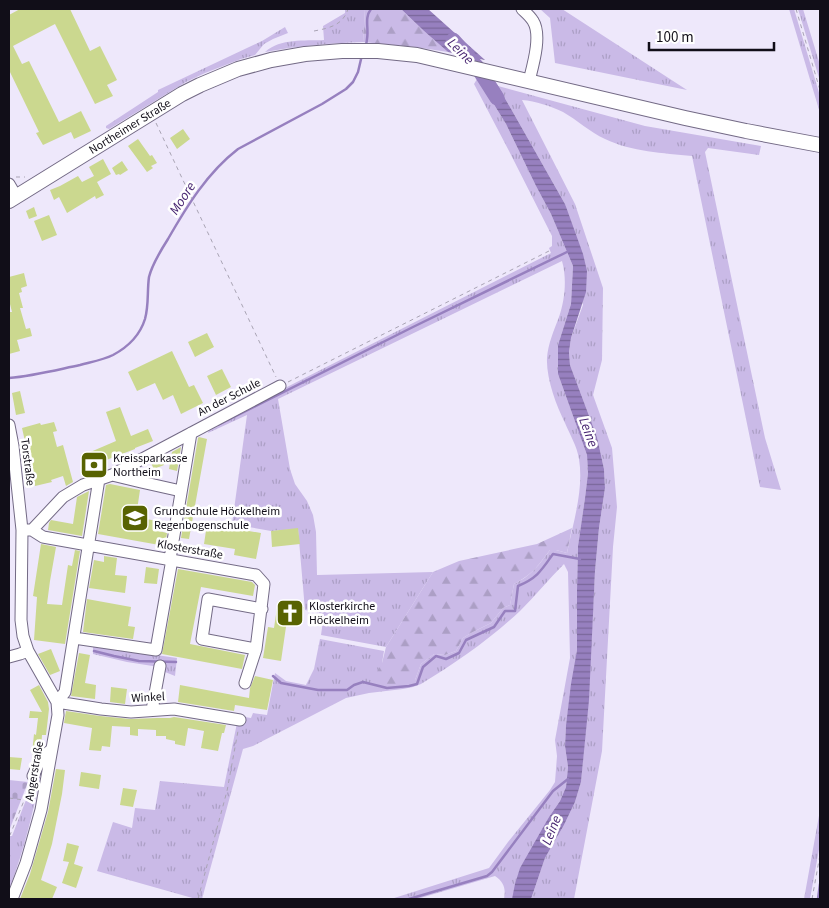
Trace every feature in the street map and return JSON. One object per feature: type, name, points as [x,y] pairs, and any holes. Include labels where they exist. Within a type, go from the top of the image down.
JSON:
[{"type":"main road","name":"Northeimer Straße","points":[[12,199],[182,94],[219,77],[249,66],[305,54],[342,51],[378,51],[417,55],[746,131],[820,145]]},
{"type":"street","points":[[522,9],[534,21],[537,35],[529,81]]},
{"type":"street","name":"Northeimer Straße","points":[[9,184],[12,199]]},
{"type":"street","name":"An der Schule","points":[[27,530],[63,497],[83,486],[112,475],[280,386]]},
{"type":"street","name":"Torstraße","points":[[9,425],[27,530],[21,620],[22,636],[28,651]]},
{"type":"street","name":"An der Schule","points":[[74,638],[156,650],[171,565],[170,559],[190,433]]},
{"type":"street","points":[[112,475],[181,491]]},
{"type":"street","points":[[9,657],[28,651],[57,702],[64,692],[100,479]]},
{"type":"street","name":"Klosterstraße","points":[[27,530],[43,537],[256,575],[264,584],[262,609]]},
{"type":"street","points":[[244,683],[256,649],[262,609],[208,600],[202,638],[256,649]]},
{"type":"street","points":[[152,710],[160,666]]},
{"type":"street","name":"Winkel","points":[[57,702],[131,712],[174,709],[240,720]]},
{"type":"street","name":"Angerstraße","points":[[12,899],[26,863],[40,810],[58,715],[57,702]]},
{"type":"street","points":[[33,776],[41,758],[52,749]]},
{"type":"path","points":[[314,31],[330,28],[340,22],[348,9]]},
{"type":"path","points":[[796,9],[820,90]]},
{"type":"path","points":[[154,120],[280,386],[549,251]]},
{"type":"path","points":[[198,899],[227,791],[240,720]]},
{"type":"path","points":[[9,835],[33,776]]},
{"type":"path","points":[[9,798],[24,800]]},
{"type":"path","points":[[812,899],[820,855]]},
{"type":"green space","points":[[345,9],[365,9],[363,42],[314,45],[265,52],[285,42],[324,40],[323,26],[345,13]]},
{"type":"green space","points":[[365,9],[401,9],[448,52],[363,42]]},
{"type":"green space","points":[[540,9],[562,9],[687,90],[555,63],[550,18]]},
{"type":"green space","points":[[789,9],[794,9],[820,96],[820,113]]},
{"type":"green space","points":[[798,9],[803,9],[820,65],[820,81]]},
{"type":"green space","points":[[285,27],[288,33],[264,44],[255,55],[186,82],[109,129],[106,128],[106,126],[158,92],[158,90],[262,41]]},
{"type":"green space","points":[[477,79],[506,124],[551,214],[573,266],[571,304],[558,345],[558,374],[587,455],[588,473],[578,546],[577,650],[566,725],[565,746],[568,767],[566,787],[560,801],[549,817],[512,899],[504,899],[504,886],[495,876],[417,899],[391,899],[489,868],[555,782],[557,756],[555,740],[570,658],[568,572],[564,564],[520,611],[497,631],[460,659],[421,684],[403,689],[346,698],[253,746],[243,749],[202,899],[196,899],[97,871],[113,822],[132,828],[135,808],[155,810],[160,781],[224,787],[237,723],[242,724],[245,717],[251,718],[253,713],[267,715],[275,673],[286,681],[306,685],[314,669],[320,639],[384,651],[382,663],[415,680],[421,664],[434,654],[445,655],[456,651],[463,638],[491,623],[503,608],[510,605],[514,584],[534,570],[550,550],[567,553],[579,494],[579,459],[575,445],[555,400],[547,366],[551,337],[564,296],[565,282],[562,261],[278,399],[290,469],[295,484],[307,501],[313,515],[316,532],[317,575],[433,572],[386,647],[321,635],[324,614],[305,610],[298,529],[271,531],[232,524],[247,415],[208,433],[210,426],[551,253],[549,248],[552,246],[552,236],[474,84]]},
{"type":"green space","points":[[498,86],[645,126],[761,146],[759,155],[708,148],[705,152],[765,438],[781,490],[760,487],[692,156],[626,147],[594,133],[563,112],[543,104],[522,100],[575,204],[603,288],[602,360],[593,395],[612,448],[617,507],[613,547],[602,751],[574,899],[531,899],[545,858],[575,802],[581,782],[588,700],[595,571],[605,488],[604,469],[597,437],[570,365],[571,338],[583,305],[565,204]]},
{"type":"green space","points":[[572,528],[567,553],[550,550],[534,570],[514,584],[510,605],[503,608],[491,623],[463,638],[456,651],[445,655],[434,654],[421,664],[415,680],[411,684],[387,686],[371,682],[382,663],[386,647],[433,572],[459,561],[537,544]]},
{"type":"green space","points":[[93,646],[177,658],[175,676],[159,667],[93,654]]},
{"type":"green space","points":[[43,761],[29,826],[9,890],[9,836],[12,836],[40,764]]},
{"type":"green space","points":[[9,780],[28,782],[9,831]]},
{"type":"green space","points":[[820,810],[820,844],[810,899],[804,899]]},
{"type":"water","points":[[401,9],[428,9],[485,60],[448,52]]},
{"type":"water","points":[[477,79],[494,82],[498,86],[565,204],[583,254],[587,271],[586,292],[571,338],[570,365],[597,437],[604,469],[605,488],[595,571],[589,700],[581,782],[575,802],[545,858],[531,899],[512,899],[520,868],[560,801],[566,787],[568,767],[565,746],[566,725],[577,650],[578,546],[588,473],[587,455],[558,374],[558,345],[571,304],[573,266],[551,214],[506,124]]},
{"type":"building","points":[[20,9],[70,9],[90,51],[100,46],[117,80],[107,85],[113,96],[95,104],[55,24],[13,46],[22,64],[29,61],[59,122],[81,111],[91,131],[74,139],[71,132],[43,145],[36,133],[39,132],[9,70],[9,15]]},
{"type":"building","points":[[183,129],[190,139],[177,149],[170,138]]},
{"type":"building","points":[[138,139],[157,163],[151,166],[153,168],[147,172],[128,146]]},
{"type":"building","points":[[103,159],[111,174],[97,182],[104,195],[96,199],[95,196],[67,213],[59,197],[54,200],[50,190],[78,176],[82,182],[94,176],[89,167]]},
{"type":"building","points":[[122,161],[128,170],[120,175],[116,175],[112,168]]},
{"type":"building","points":[[34,207],[37,216],[29,219],[26,211]]},
{"type":"building","points":[[49,215],[57,235],[42,241],[34,221]]},
{"type":"building","points":[[24,273],[27,286],[21,288],[22,292],[19,293],[23,308],[20,308],[26,329],[30,328],[32,336],[17,340],[20,351],[9,354],[9,312],[12,312],[9,300],[9,277]]},
{"type":"building","points":[[207,333],[214,347],[195,357],[188,342]]},
{"type":"building","points":[[172,351],[189,387],[194,385],[203,403],[181,414],[173,395],[163,400],[155,383],[137,391],[128,372]]},
{"type":"building","points":[[222,369],[231,387],[216,395],[207,376]]},
{"type":"building","points":[[20,391],[25,413],[16,415],[12,393]]},
{"type":"building","points":[[120,407],[131,436],[148,429],[153,441],[86,469],[81,456],[116,441],[106,412]]},
{"type":"building","points":[[54,422],[57,431],[53,432],[57,447],[63,445],[73,482],[66,486],[63,476],[51,480],[52,482],[35,486],[22,428],[40,423],[41,425]]},
{"type":"building","points":[[198,438],[207,439],[189,539],[181,538]]},
{"type":"building","points":[[181,447],[177,471],[169,469],[172,452]]},
{"type":"building","points":[[161,458],[164,465],[154,469],[151,463]]},
{"type":"building","points":[[110,484],[140,490],[136,517],[157,521],[155,530],[167,533],[165,546],[98,534],[106,485]]},
{"type":"building","points":[[89,491],[82,536],[48,530],[51,520],[73,524],[77,497]]},
{"type":"building","points":[[207,524],[261,533],[256,559],[234,555],[235,549],[204,544]]},
{"type":"building","points":[[298,528],[300,544],[272,547],[271,531]]},
{"type":"building","points":[[41,544],[56,547],[47,604],[62,605],[68,565],[72,566],[75,550],[80,551],[65,644],[34,640],[37,597],[33,596]]},
{"type":"building","points":[[104,556],[117,558],[115,575],[127,576],[125,593],[89,588],[94,560],[104,562]]},
{"type":"building","points":[[146,567],[159,569],[157,584],[144,583]]},
{"type":"building","points":[[178,569],[252,582],[255,585],[253,596],[201,587],[190,644],[245,655],[242,669],[162,654]]},
{"type":"building","points":[[87,599],[131,607],[128,626],[135,627],[133,639],[83,632]]},
{"type":"building","points":[[278,601],[304,607],[302,620],[287,620],[281,661],[263,658],[268,627],[274,628]]},
{"type":"building","points":[[51,649],[60,671],[50,675],[38,654]]},
{"type":"building","points":[[79,653],[90,655],[85,683],[96,685],[95,699],[71,696]]},
{"type":"building","points":[[255,676],[273,680],[267,710],[235,705],[234,711],[178,702],[180,685],[249,698],[250,688]]},
{"type":"building","points":[[39,685],[48,702],[49,709],[46,735],[42,735],[41,749],[34,755],[32,754],[34,734],[36,735],[38,718],[29,718],[30,711],[42,712],[30,690]]},
{"type":"building","points":[[111,687],[127,689],[125,704],[110,702]]},
{"type":"building","points":[[66,711],[130,719],[174,717],[226,725],[218,751],[201,748],[204,731],[188,728],[185,746],[175,744],[175,741],[166,739],[166,736],[156,736],[156,730],[138,729],[138,736],[130,735],[130,727],[112,726],[110,747],[102,746],[101,751],[89,750],[92,728],[64,723]]},
{"type":"building","points":[[9,757],[22,758],[20,770],[9,769]]},
{"type":"building","points":[[56,769],[65,770],[62,794],[52,844],[41,880],[57,887],[52,899],[20,899],[30,874],[48,812]]},
{"type":"building","points":[[81,772],[101,775],[99,789],[79,786]]},
{"type":"building","points":[[123,788],[137,790],[133,807],[120,805]]},
{"type":"building","points":[[67,843],[79,846],[74,864],[83,867],[76,888],[62,883],[69,862],[63,861]]},
{"type":"waterway","name":"Moore","points":[[365,47],[368,16],[371,9]]},
{"type":"waterway","name":"Leine","points":[[453,40],[478,68],[497,98]]},
{"type":"waterway","name":"Moore","points":[[9,378],[44,373],[101,360],[124,348],[137,335],[145,319],[149,277],[154,263],[183,214],[207,179],[238,149],[346,89],[353,82],[358,72],[362,55]]},
{"type":"waterway","points":[[218,425],[569,251]]},
{"type":"waterway","points":[[273,676],[281,683],[318,690],[347,690],[363,682],[387,688],[417,684],[423,667],[436,656],[446,659],[459,653],[466,640],[494,627],[505,611],[515,611],[518,586],[530,580],[538,573],[553,554],[580,559]]},
{"type":"waterway","points":[[94,651],[139,661],[176,662]]},
{"type":"waterway","points":[[409,899],[487,876],[553,791],[568,779]]},
{"type":"waterway","points":[[818,899],[820,884]]},
{"type":"place","name":"Kreissparkasse Northeim","points":[[94,465]]},
{"type":"place","name":"Grundschule Höckelheim Regenbogenschule","points":[[135,518]]},
{"type":"place","name":"Klosterkirche Höckelheim","points":[[290,613]]}]
